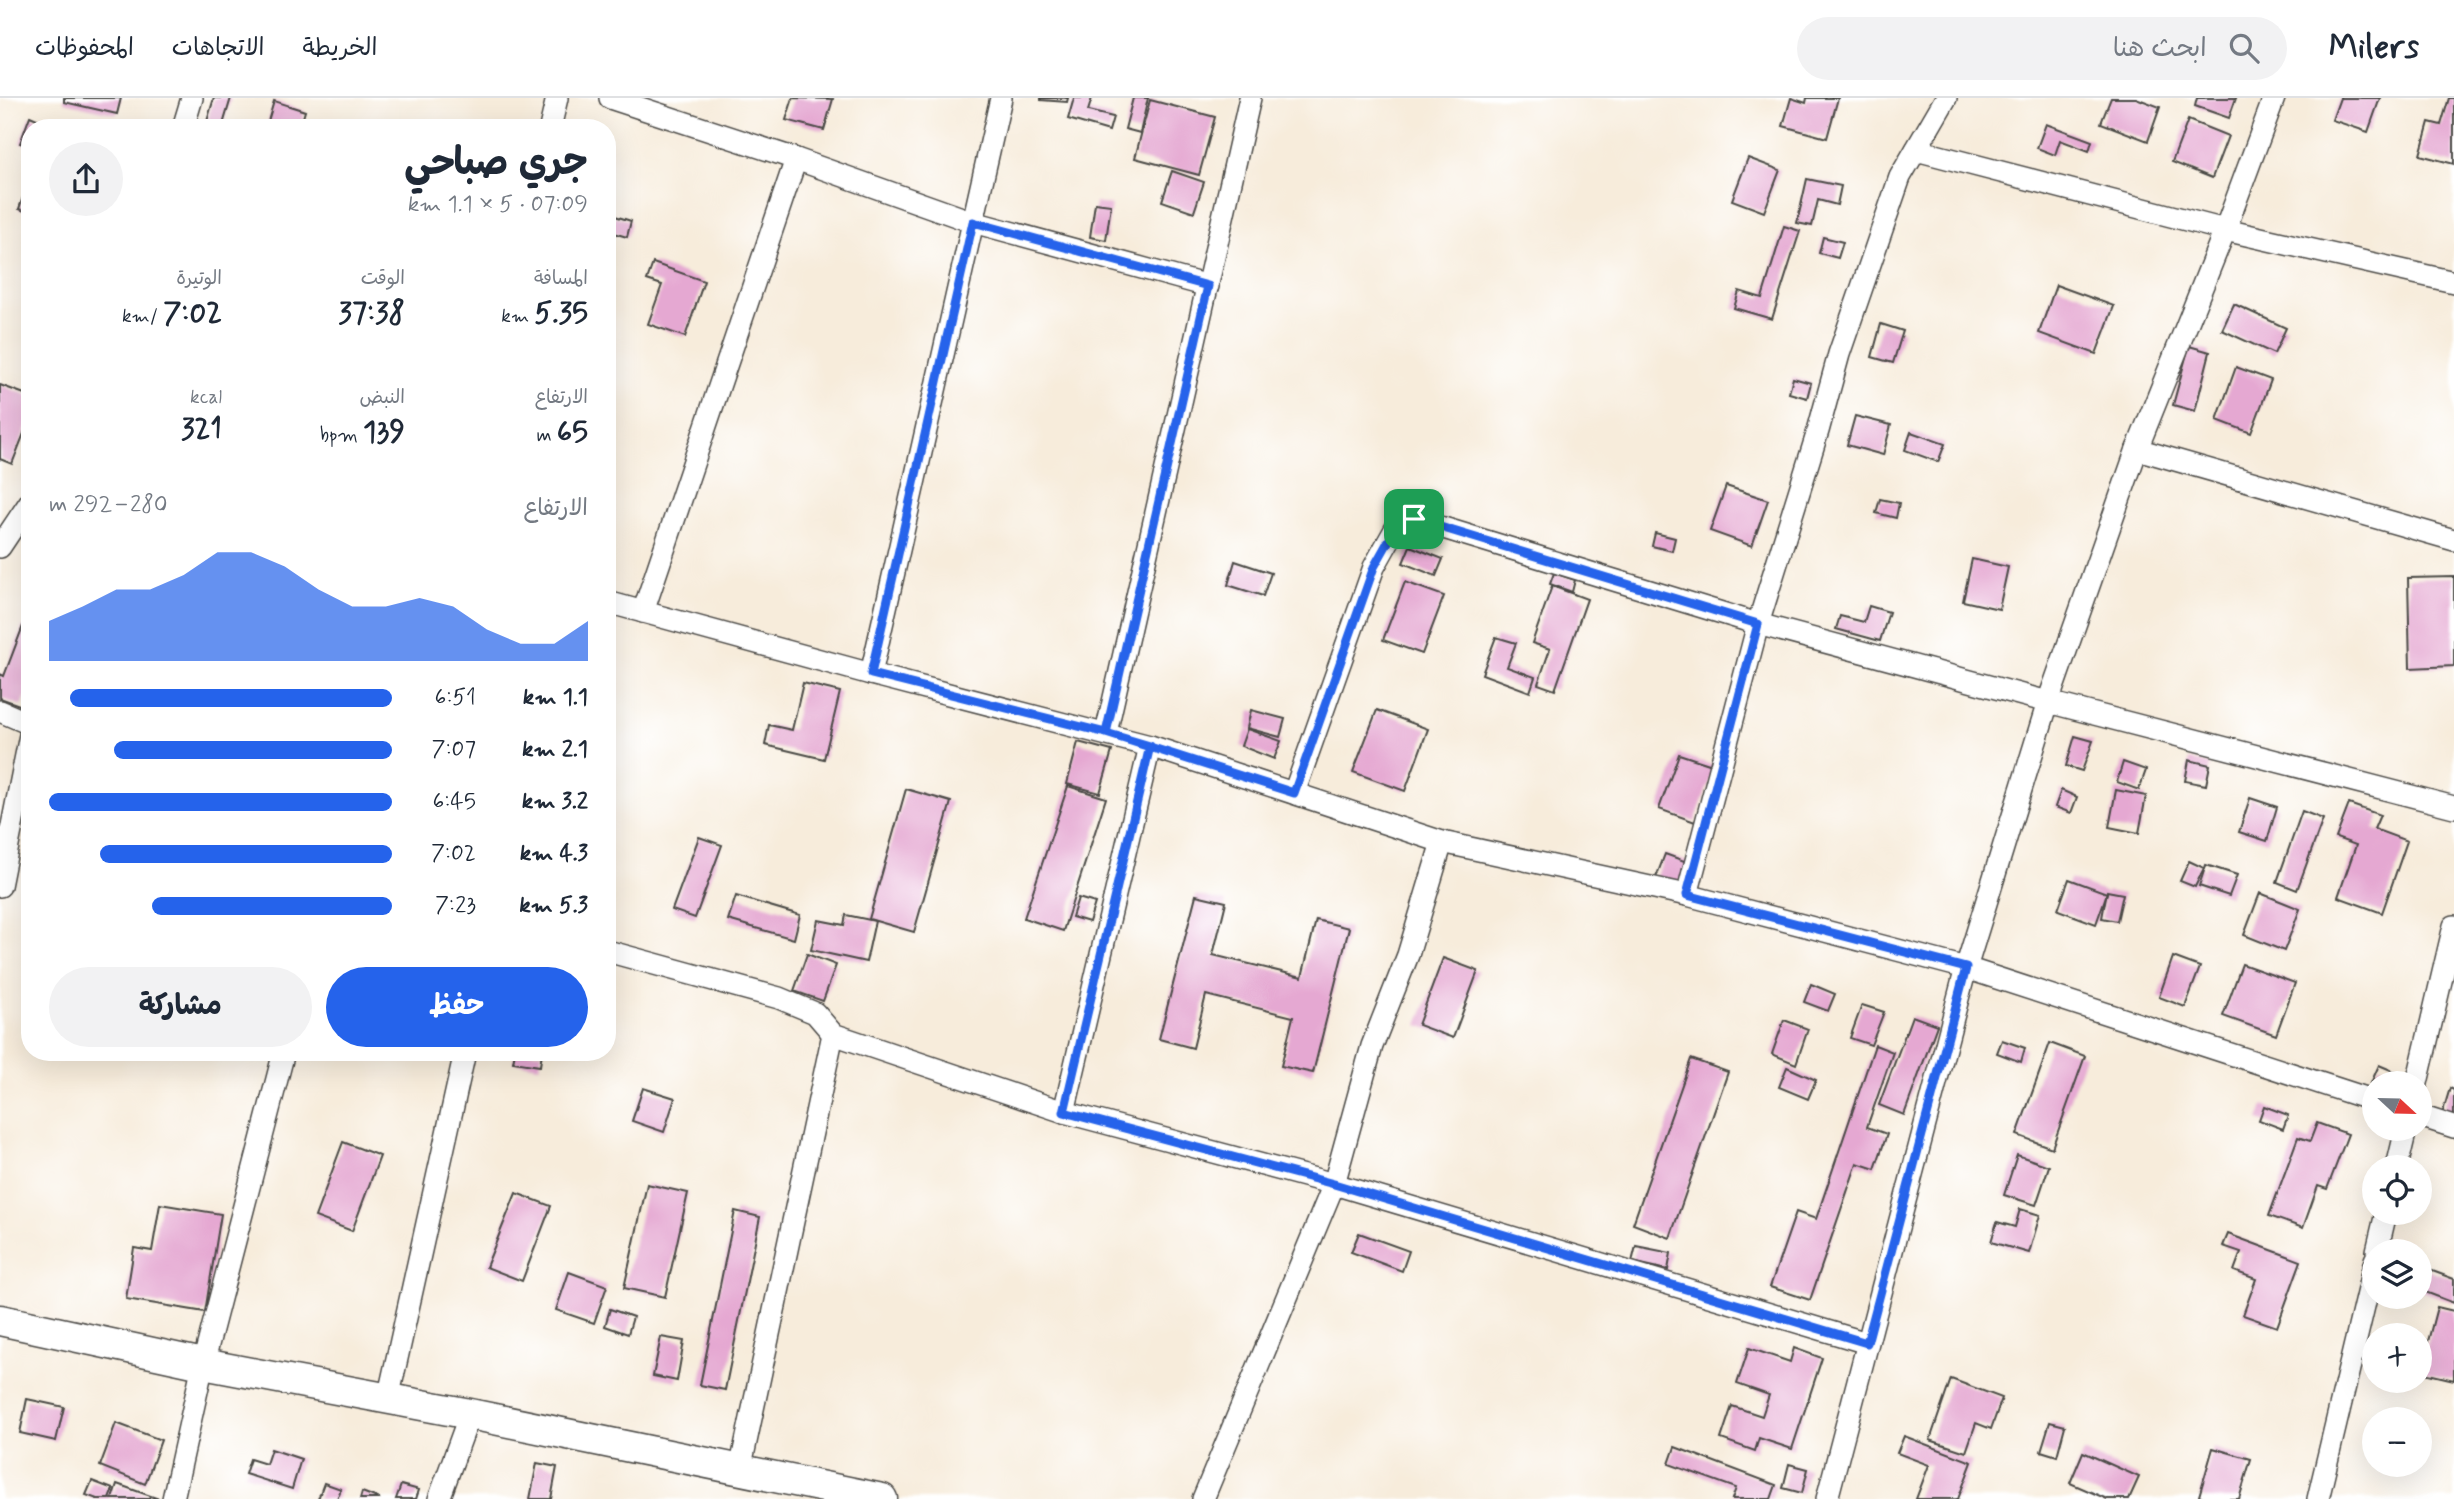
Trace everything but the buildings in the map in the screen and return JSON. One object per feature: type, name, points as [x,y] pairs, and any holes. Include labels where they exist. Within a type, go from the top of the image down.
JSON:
[{"type":"main road","points":[[0,1320],[203,1364],[470,1414],[882,1499]]},
{"type":"street","points":[[186,119],[192,98]]},
{"type":"street","points":[[552,119],[557,98]]},
{"type":"street","points":[[610,98],[796,159],[973,222],[1208,286]]},
{"type":"street","points":[[871,674],[1001,98]]},
{"type":"street","points":[[1106,733],[1250,98]]},
{"type":"street","points":[[1687,895],[1758,624],[1843,341],[1900,177],[1946,98]]},
{"type":"street","points":[[1827,1499],[1966,968],[2048,702],[2137,449],[2225,230],[2274,98]]},
{"type":"street","points":[[1916,150],[2225,230],[2454,282]]},
{"type":"street","points":[[643,612],[796,159]]},
{"type":"street","points":[[2137,449],[2454,540]]},
{"type":"street","points":[[0,547],[21,516]]},
{"type":"street","points":[[1294,793],[1374,567],[1397,526],[1414,519],[1758,624],[2454,807]]},
{"type":"street","points":[[616,604],[871,674],[1106,733],[1442,842],[1687,895],[1966,968],[2362,1097]]},
{"type":"street","points":[[0,711],[21,720]]},
{"type":"street","points":[[1064,1112],[1150,746]]},
{"type":"street","points":[[0,886],[21,780]]},
{"type":"street","points":[[1203,1499],[1334,1184],[1372,1046],[1408,955],[1442,842]]},
{"type":"street","points":[[2420,1071],[2454,926]]},
{"type":"street","points":[[616,953],[779,998],[814,1013],[833,1034],[1064,1112],[1334,1184],[1867,1343]]},
{"type":"street","points":[[740,1470],[833,1034]]},
{"type":"street","points":[[173,1499],[203,1364],[282,1061]]},
{"type":"street","points":[[388,1399],[463,1061]]},
{"type":"street","points":[[2432,1120],[2454,1127]]},
{"type":"street","points":[[2318,1499],[2363,1309]]},
{"type":"street","points":[[439,1499],[470,1414]]},
{"type":"route","points":[[1414,519],[1397,526],[1374,567],[1294,793],[1150,746],[1106,733],[871,674],[973,222],[1208,286],[1106,733],[1150,746],[1064,1112],[1334,1184],[1867,1343],[1966,968],[1687,895],[1758,624],[1414,519]]}]
